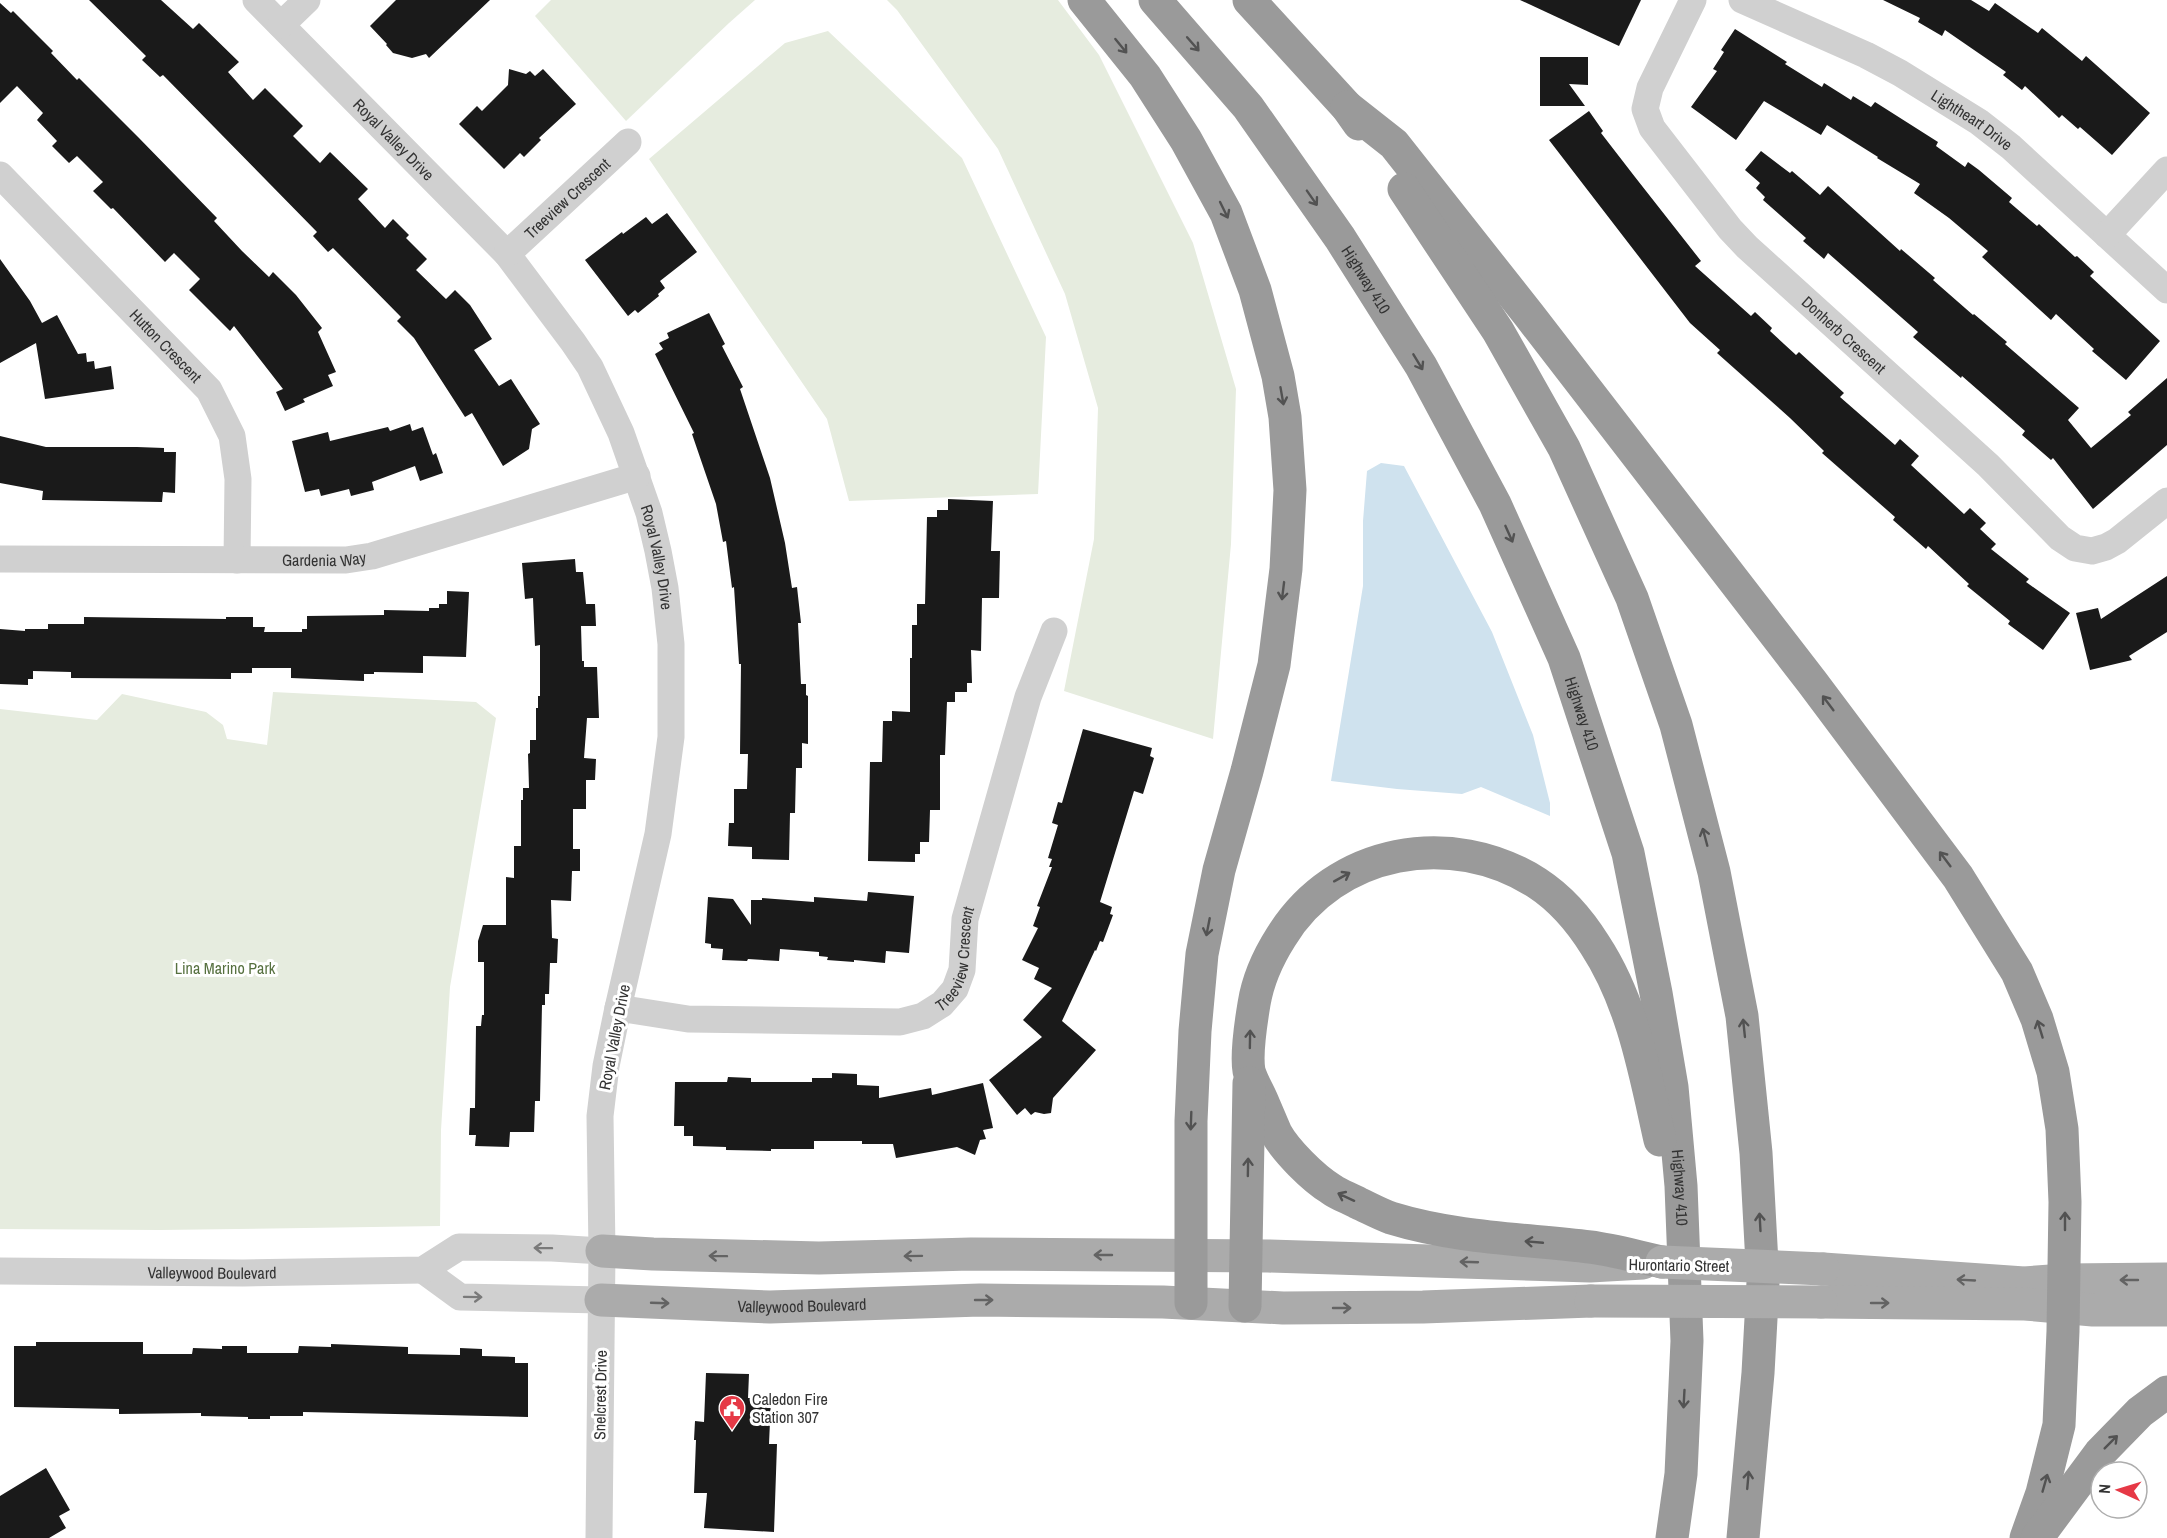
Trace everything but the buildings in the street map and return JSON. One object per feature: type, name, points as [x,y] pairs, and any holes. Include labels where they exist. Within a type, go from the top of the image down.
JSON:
[{"type":"highway","points":[[1084,0],[1145,75],[1186,140],[1226,213],[1255,290],[1278,376],[1285,417],[1290,490],[1286,569],[1274,665],[1219,870],[1202,954],[1195,1031],[1191,1121],[1191,1303]]},
{"type":"highway","name":"Highway 410","points":[[1155,0],[1248,107],[1340,238],[1421,366],[1495,504],[1564,658],[1628,853],[1672,1087],[1681,1186],[1687,1341],[1681,1474],[1672,1538]]},
{"type":"highway","points":[[1249,0],[1347,107],[1498,331],[1564,448],[1632,598],[1676,725],[1714,872],[1742,1016],[1756,1153],[1762,1282],[1758,1373],[1743,1538]]},
{"type":"highway","points":[[1347,107],[1394,144],[1543,333],[1805,673],[1958,877],[2017,972],[2037,1019],[2053,1072],[2062,1129],[2065,1202],[2059,1425],[2042,1493],[2026,1538]]},
{"type":"highway","points":[[1245,1306],[1252,1015],[1257,987],[1268,958],[1288,924],[1309,901],[1331,883],[1381,860],[1415,853],[1457,853],[1494,862],[1535,882],[1552,894],[1577,920],[1596,946],[1628,1011],[1644,1067],[1666,1168],[1675,1285],[1687,1341]]},
{"type":"highway","points":[[1250,1071],[1278,1135],[1302,1165],[1330,1189],[1390,1218],[1591,1257],[1662,1262]]},
{"type":"highway","points":[[2037,1538],[2100,1453],[2140,1412],[2167,1392]]},
{"type":"main road","points":[[602,1251],[819,1258],[971,1254],[1591,1257]]},
{"type":"main road","name":"Hurontario Street","points":[[1662,1262],[1823,1269],[2024,1283],[2064,1293],[2093,1310],[2167,1310]]},
{"type":"main road","name":"Hurontario Street","points":[[1191,1303],[1283,1308],[1423,1308],[1591,1301],[2025,1304],[2064,1293],[2167,1279]]},
{"type":"main road","name":"Valleywood Boulevard","points":[[601,1300],[770,1307],[980,1300],[1191,1303]]},
{"type":"street","name":"Royal Valley Drive","points":[[256,0],[507,254],[590,367],[621,433],[649,513],[665,588],[671,644],[670,737],[658,834],[606,1066],[600,1116],[602,1251]]},
{"type":"street","points":[[281,25],[307,0]]},
{"type":"street","name":"Donherb Crescent","points":[[1693,0],[1650,88],[1645,108],[1652,128],[1730,229],[1988,465],[2040,520],[2075,548],[2092,551],[2118,541],[2167,501]]},
{"type":"street","name":"Lightheart Drive","points":[[1742,0],[1866,56],[1935,93],[1979,122],[2011,147],[2167,290]]},
{"type":"street","name":"Treeview Crescent","points":[[507,254],[628,142]]},
{"type":"street","points":[[2107,236],[2167,170]]},
{"type":"street","name":"Hutton Crescent","points":[[0,175],[208,390],[232,436],[238,480],[237,560]]},
{"type":"street","name":"Gardenia Way","points":[[0,559],[346,560],[372,556],[637,476]]},
{"type":"street","name":"Treeview Crescent","points":[[618,1008],[688,1019],[900,1022],[923,1016],[942,1004],[955,989],[962,970],[965,919],[1028,697],[1054,632]]},
{"type":"street","points":[[423,1270],[459,1247],[602,1251]]},
{"type":"street","name":"Snelcrest Drive","points":[[599,1538],[602,1251]]},
{"type":"street","name":"Valleywood Boulevard","points":[[0,1271],[243,1273],[423,1270],[460,1297],[601,1300]]},
{"type":"green space","points":[[551,0],[755,0],[626,121],[535,16]]},
{"type":"green space","points":[[887,0],[1058,0],[1099,55],[1193,243],[1236,389],[1231,544],[1213,739],[1064,691],[1094,539],[1098,408],[1065,294],[998,149],[897,10]]},
{"type":"green space","points":[[828,31],[962,158],[1046,337],[1038,494],[849,501],[827,419],[649,159],[785,43]]},
{"type":"green space","name":"Lina Marino Park","points":[[273,692],[476,702],[496,718],[450,987],[441,1130],[440,1226],[160,1230],[0,1229],[0,709],[97,720],[122,694],[206,712],[223,725],[227,739],[267,745]]},
{"type":"water","points":[[1381,463],[1404,466],[1492,632],[1533,735],[1550,803],[1550,816],[1481,787],[1462,794],[1331,781],[1363,586],[1363,521],[1367,471]]},
{"type":"place","name":"Caledon Fire Station 307","points":[[732,1431]]}]
